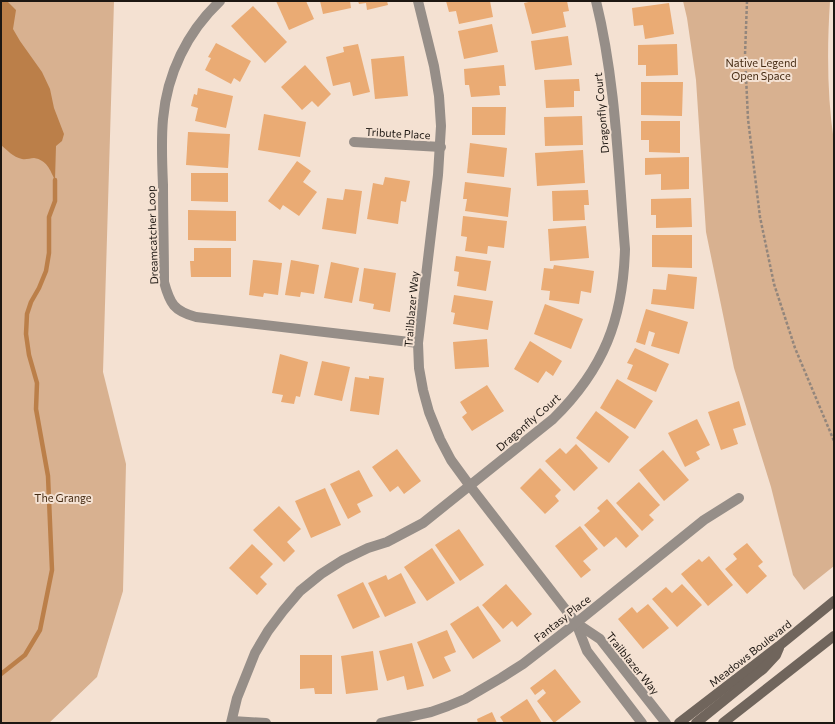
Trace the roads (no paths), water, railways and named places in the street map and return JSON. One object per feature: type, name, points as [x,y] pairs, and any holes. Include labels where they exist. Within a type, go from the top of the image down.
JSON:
[{"type":"main road","name":"Meadows Boulevard","points":[[679,723],[779,646],[834,601]]},
{"type":"main road","points":[[723,723],[834,636]]},
{"type":"main road","points":[[696,723],[763,670],[776,655],[779,646]]},
{"type":"street","name":"Dreamcatcher Loop","points":[[220,1],[192,33],[180,55],[171,77],[166,97],[162,142],[164,282],[171,304],[183,314],[196,317],[418,343]]},
{"type":"street","name":"Trailblazer Way","points":[[418,1],[434,66],[439,96],[441,126],[440,147],[418,343],[421,375],[429,412],[440,439],[451,460],[576,623],[587,651],[642,723]]},
{"type":"street","name":"Dragonfly Court","points":[[232,722],[237,698],[255,653],[268,631],[300,591],[321,574],[344,560],[368,548],[394,539],[423,523],[553,419],[569,403],[584,383],[609,340],[616,320],[624,276],[625,249],[610,72],[603,28],[596,1]]},
{"type":"street","name":"Tribute Place","points":[[354,142],[440,147]]},
{"type":"street","name":"Fantasy Place","points":[[381,723],[431,712],[465,699],[485,688],[517,667],[576,623],[704,520],[739,498]]},
{"type":"street","name":"Trailblazer Way","points":[[576,623],[600,639],[666,723]]},
{"type":"street","points":[[232,722],[266,723]]},
{"type":"waterway","points":[[1,674],[25,655],[40,630],[52,570],[48,476],[36,409],[37,383],[29,355],[26,334],[27,314],[46,271],[49,253],[49,217],[55,201],[55,180]]},
{"type":"park label","name":"Native Legend Open Space","points":[[761,68]]},
{"type":"park label","name":"The Grange","points":[[63,497]]}]
